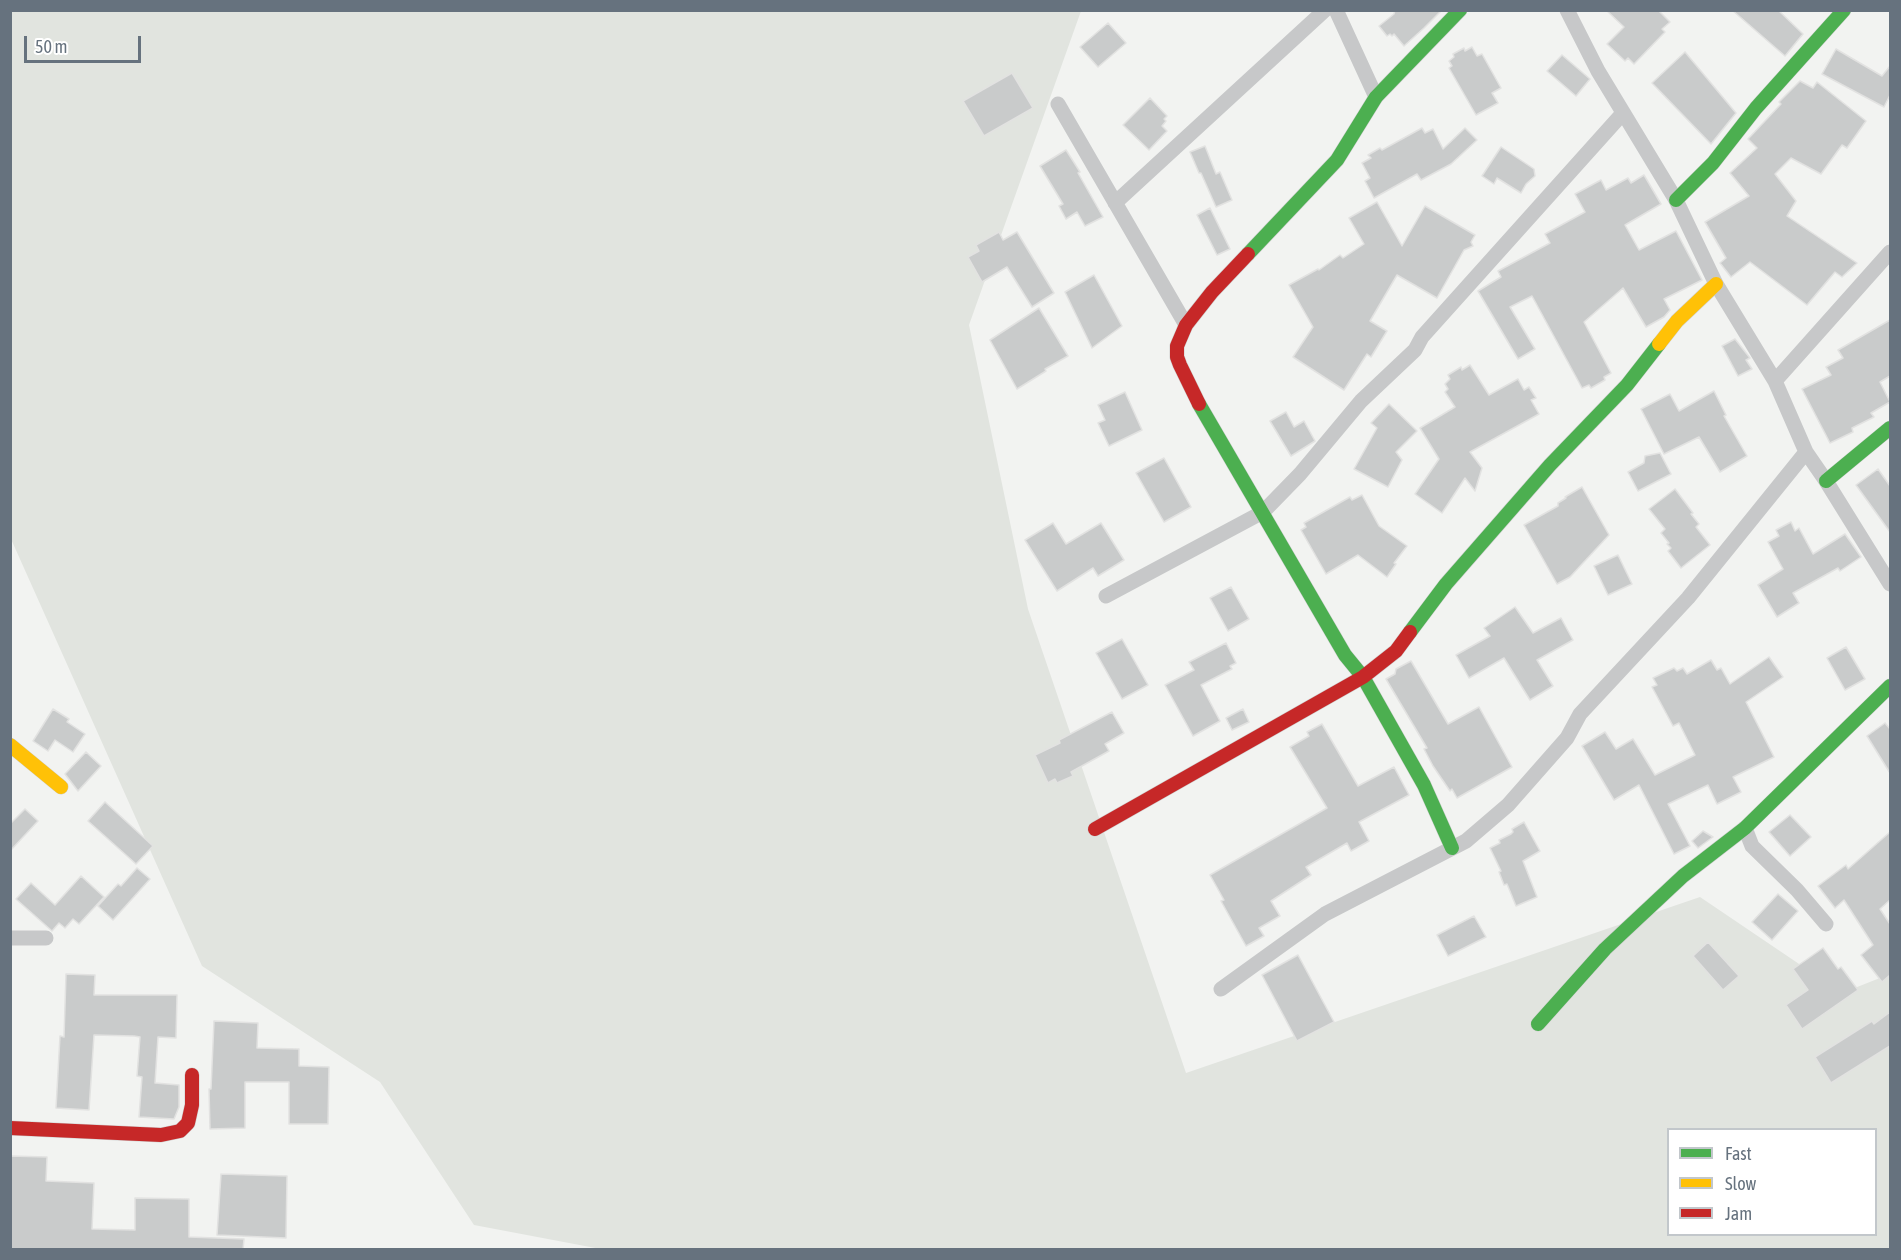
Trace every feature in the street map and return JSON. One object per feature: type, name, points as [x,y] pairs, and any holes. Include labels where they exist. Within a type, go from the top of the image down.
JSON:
[{"type":"street","points":[[1115,203],[1325,10]]},
{"type":"street","points":[[1336,10],[1376,97]]},
{"type":"street","points":[[1452,848],[1424,785],[1362,677],[1345,655],[1196,398],[1177,357],[1177,346],[1186,325],[1212,292],[1337,160],[1376,97],[1460,10]]},
{"type":"street","points":[[1567,10],[1598,71],[1676,200],[1716,284],[1775,381],[1806,452],[1890,584]]},
{"type":"street","points":[[1676,200],[1713,163],[1756,108],[1844,10]]},
{"type":"street","points":[[1058,104],[1186,325]]},
{"type":"street","points":[[1106,596],[1263,512],[1300,474],[1361,401],[1415,350],[1422,337],[1542,206],[1623,113]]},
{"type":"street","points":[[1775,381],[1890,252]]},
{"type":"street","points":[[1095,830],[1362,677],[1396,651],[1453,576],[1550,465],[1627,385],[1677,321],[1716,284]]},
{"type":"street","points":[[1826,481],[1890,428]]},
{"type":"street","points":[[1221,989],[1325,914],[1466,841],[1508,805],[1567,738],[1580,714],[1688,598],[1806,452]]},
{"type":"street","points":[[1538,1024],[1605,949],[1683,876],[1745,828],[1834,739],[1889,691]]},
{"type":"street","points":[[10,745],[61,787]]},
{"type":"street","points":[[1745,828],[1752,846],[1797,890],[1826,924]]},
{"type":"street","points":[[10,938],[46,938]]},
{"type":"street","points":[[10,1128],[161,1135],[180,1131],[188,1123],[192,1105],[192,1075]]},
{"type":"shaded area","points":[[10,11],[1081,11],[969,325],[1028,609],[1186,1073],[1700,897],[1842,993],[1890,974],[1890,1249],[606,1250],[474,1225],[380,1082],[202,966],[11,539]]},
{"type":"building","points":[[1395,10],[1442,10],[1404,46],[1394,34],[1387,36],[1379,26],[1394,14]]},
{"type":"building","points":[[1606,10],[1658,10],[1670,22],[1662,29],[1665,32],[1634,64],[1628,58],[1625,61],[1607,44],[1624,27]]},
{"type":"building","points":[[1732,10],[1778,10],[1803,34],[1785,56]]},
{"type":"building","points":[[1108,23],[1126,43],[1098,67],[1080,47]]},
{"type":"building","points":[[1472,47],[1477,56],[1482,54],[1501,88],[1492,93],[1498,103],[1476,115],[1449,68],[1452,66],[1449,61],[1454,57],[1453,54],[1464,48],[1465,51]]},
{"type":"building","points":[[1836,49],[1882,76],[1890,66],[1890,95],[1884,107],[1822,74]]},
{"type":"building","points":[[1685,52],[1736,113],[1711,144],[1652,83]]},
{"type":"building","points":[[1562,55],[1590,79],[1576,96],[1547,71]]},
{"type":"building","points":[[1012,73],[1033,108],[984,136],[963,101]]},
{"type":"building","points":[[1800,81],[1813,88],[1817,82],[1866,121],[1847,148],[1842,145],[1821,174],[1791,158],[1775,174],[1796,201],[1787,216],[1857,263],[1842,277],[1835,272],[1807,305],[1750,262],[1731,277],[1720,263],[1726,258],[1705,222],[1749,196],[1730,173],[1757,148],[1748,139]]},
{"type":"building","points":[[1150,98],[1167,116],[1162,126],[1167,131],[1149,150],[1123,125]]},
{"type":"building","points":[[1422,128],[1425,133],[1433,129],[1443,149],[1465,128],[1477,140],[1451,164],[1421,180],[1417,174],[1374,198],[1365,181],[1370,178],[1362,163],[1371,158],[1368,155],[1380,148],[1382,150]]},
{"type":"building","points":[[1205,146],[1216,174],[1220,172],[1232,200],[1216,207],[1190,152]]},
{"type":"building","points":[[1501,147],[1534,169],[1535,176],[1526,184],[1521,193],[1497,178],[1494,184],[1482,176]]},
{"type":"building","points":[[1066,150],[1103,217],[1085,226],[1077,212],[1066,219],[1059,206],[1063,204],[1040,166]]},
{"type":"building","points":[[1644,175],[1661,204],[1625,225],[1639,250],[1676,231],[1702,280],[1664,299],[1670,310],[1664,317],[1646,327],[1623,288],[1584,322],[1611,373],[1604,377],[1605,380],[1591,388],[1589,385],[1582,388],[1532,296],[1510,307],[1535,349],[1518,359],[1478,291],[1501,277],[1498,271],[1550,243],[1545,234],[1585,212],[1575,194],[1601,180],[1606,190],[1628,178],[1631,183]]},
{"type":"building","points":[[1377,202],[1402,246],[1425,206],[1475,235],[1471,242],[1473,246],[1464,250],[1437,298],[1397,275],[1370,321],[1387,331],[1371,357],[1367,354],[1344,390],[1293,357],[1313,327],[1289,285],[1319,270],[1340,255],[1343,258],[1364,244],[1349,218]]},
{"type":"building","points":[[1210,208],[1230,249],[1217,255],[1197,215]]},
{"type":"building","points":[[999,232],[1003,240],[1017,232],[1054,293],[1032,307],[1007,267],[982,282],[968,257],[979,251],[976,245]]},
{"type":"building","points":[[1094,275],[1122,326],[1092,348],[1065,292]]},
{"type":"building","points":[[1039,308],[1068,356],[1017,389],[990,340]]},
{"type":"building","points":[[1890,320],[1890,376],[1880,382],[1890,402],[1871,413],[1874,417],[1852,428],[1853,432],[1830,443],[1802,389],[1831,375],[1826,367],[1843,358],[1838,350]]},
{"type":"building","points":[[1735,339],[1750,358],[1746,360],[1752,369],[1738,376],[1722,346]]},
{"type":"building","points":[[1470,365],[1489,395],[1518,379],[1524,390],[1529,387],[1536,398],[1531,400],[1539,414],[1470,452],[1482,468],[1475,491],[1465,478],[1442,513],[1415,494],[1439,459],[1420,428],[1455,407],[1445,392],[1448,389],[1445,384],[1450,379],[1448,375],[1461,367],[1462,370]]},
{"type":"building","points":[[1714,391],[1726,415],[1724,416],[1747,456],[1720,472],[1699,437],[1664,454],[1641,409],[1670,394],[1679,411]]},
{"type":"building","points":[[1125,392],[1142,430],[1109,446],[1098,423],[1105,420],[1098,405]]},
{"type":"building","points":[[1389,404],[1417,431],[1396,452],[1402,460],[1388,487],[1354,469],[1377,428],[1371,423]]},
{"type":"building","points":[[1286,412],[1294,427],[1304,421],[1315,441],[1291,456],[1270,421]]},
{"type":"building","points":[[1660,453],[1671,474],[1638,491],[1628,472],[1644,463],[1645,456]]},
{"type":"building","points":[[1164,458],[1191,507],[1164,522],[1136,473]]},
{"type":"building","points":[[1878,469],[1890,486],[1890,532],[1856,485]]},
{"type":"building","points":[[1582,487],[1609,535],[1570,577],[1557,584],[1524,525],[1558,506],[1558,503],[1565,497]]},
{"type":"building","points":[[1675,489],[1693,513],[1691,514],[1699,524],[1696,527],[1710,545],[1681,568],[1668,551],[1671,548],[1661,533],[1665,529],[1649,509]]},
{"type":"building","points":[[1362,495],[1379,526],[1407,546],[1387,577],[1358,555],[1326,574],[1301,530],[1306,527],[1304,523],[1350,497],[1352,500]]},
{"type":"building","points":[[1791,522],[1795,531],[1799,528],[1813,554],[1845,534],[1861,557],[1840,571],[1838,568],[1793,593],[1799,603],[1777,617],[1758,585],[1783,569],[1768,542],[1779,536],[1776,530]]},
{"type":"building","points":[[1053,523],[1066,544],[1101,523],[1124,560],[1098,576],[1093,568],[1057,591],[1025,540]]},
{"type":"building","points":[[1618,555],[1632,584],[1608,595],[1594,566]]},
{"type":"building","points":[[1231,587],[1249,619],[1228,631],[1210,598]]},
{"type":"building","points":[[1515,607],[1533,633],[1561,618],[1573,640],[1537,660],[1553,686],[1530,700],[1504,658],[1469,678],[1456,655],[1490,636],[1484,628]]},
{"type":"building","points":[[1122,639],[1148,685],[1122,699],[1096,653]]},
{"type":"building","points":[[1226,643],[1236,663],[1230,666],[1232,669],[1201,685],[1220,721],[1193,736],[1165,685],[1194,670],[1189,662]]},
{"type":"building","points":[[1846,647],[1865,679],[1845,690],[1827,658]]},
{"type":"building","points":[[1769,657],[1783,677],[1746,702],[1774,757],[1733,777],[1741,792],[1717,804],[1708,785],[1668,804],[1690,846],[1674,854],[1639,785],[1614,800],[1582,746],[1605,732],[1616,749],[1633,739],[1655,775],[1695,755],[1679,723],[1673,726],[1652,687],[1657,685],[1653,678],[1674,668],[1677,671],[1683,668],[1687,674],[1711,660],[1717,670],[1721,668],[1730,684]]},
{"type":"building","points":[[1411,661],[1448,724],[1479,707],[1512,767],[1457,798],[1452,789],[1450,791],[1433,766],[1424,749],[1427,748],[1386,679],[1395,674],[1396,669]]},
{"type":"building","points":[[53,709],[69,719],[67,722],[85,734],[73,752],[55,740],[48,751],[33,741]]},
{"type":"building","points":[[1243,709],[1249,722],[1232,730],[1226,718]]},
{"type":"building","points":[[1112,712],[1124,733],[1105,744],[1109,751],[1071,772],[1073,776],[1057,783],[1055,779],[1048,783],[1035,755]]},
{"type":"building","points":[[1885,723],[1890,729],[1890,773],[1867,736]]},
{"type":"building","points":[[1322,724],[1358,786],[1394,767],[1409,795],[1359,822],[1369,841],[1351,851],[1347,843],[1306,867],[1311,875],[1271,901],[1280,916],[1259,928],[1264,936],[1246,946],[1221,901],[1224,900],[1210,875],[1327,808],[1290,747],[1309,736],[1307,732]]},
{"type":"building","points":[[86,752],[101,766],[78,791],[65,774]]},
{"type":"building","points":[[105,802],[153,846],[136,864],[88,821]]},
{"type":"building","points":[[25,809],[38,821],[10,851],[10,824]]},
{"type":"building","points":[[1790,815],[1811,837],[1790,856],[1769,832]]},
{"type":"building","points":[[1524,822],[1540,851],[1523,861],[1537,897],[1516,906],[1507,884],[1504,885],[1499,872],[1501,871],[1490,848],[1500,843],[1499,840],[1511,834],[1512,829]]},
{"type":"building","points":[[1703,831],[1713,837],[1698,848],[1692,841]]},
{"type":"building","points":[[1890,832],[1890,900],[1880,909],[1890,924],[1890,975],[1882,982],[1861,955],[1873,945],[1844,900],[1835,908],[1818,886],[1846,865],[1848,869]]},
{"type":"building","points":[[137,868],[150,879],[113,920],[98,906]]},
{"type":"building","points":[[81,876],[104,897],[79,924],[73,919],[65,928],[59,923],[52,931],[16,899],[31,883],[55,905]]},
{"type":"building","points":[[1778,894],[1798,911],[1772,940],[1752,922]]},
{"type":"building","points":[[1474,916],[1486,937],[1448,956],[1437,935]]},
{"type":"building","points":[[1708,942],[1739,976],[1723,990],[1693,956]]},
{"type":"building","points":[[1823,948],[1838,969],[1841,967],[1858,990],[1802,1029],[1786,1005],[1808,990],[1793,969]]},
{"type":"building","points":[[1298,955],[1334,1022],[1297,1041],[1262,975]]},
{"type":"building","points":[[66,974],[95,975],[94,995],[177,995],[176,1038],[158,1037],[155,1083],[179,1085],[179,1107],[174,1119],[139,1117],[142,1077],[137,1076],[140,1037],[134,1036],[94,1035],[89,1110],[56,1108],[60,1036],[64,1037]]},
{"type":"building","points":[[1890,1012],[1890,1046],[1831,1083],[1815,1057],[1872,1021],[1874,1024]]},
{"type":"building","points":[[214,1021],[258,1023],[257,1048],[299,1049],[299,1066],[329,1067],[328,1124],[289,1124],[289,1082],[245,1082],[245,1128],[210,1129],[209,1089],[211,1089]]},
{"type":"building","points":[[10,1156],[47,1157],[46,1181],[94,1183],[92,1229],[135,1230],[135,1198],[189,1199],[189,1237],[244,1239],[243,1250],[10,1250]]},
{"type":"building","points":[[221,1174],[287,1176],[286,1238],[217,1235]]},
{"type":"traffic: fast","points":[[1248,254],[1337,160],[1376,97],[1460,10]]},
{"type":"traffic: fast","points":[[1676,200],[1713,163],[1756,108],[1844,10]]},
{"type":"traffic: fast","points":[[1410,632],[1446,584],[1550,465],[1627,385],[1659,344]]},
{"type":"traffic: fast","points":[[1199,404],[1345,655],[1363,677],[1424,785],[1452,848]]},
{"type":"traffic: fast","points":[[1826,481],[1890,428]]},
{"type":"traffic: fast","points":[[1538,1024],[1605,949],[1683,876],[1745,828],[1890,686]]},
{"type":"traffic: slow","points":[[1659,344],[1677,321],[1716,284]]},
{"type":"traffic: slow","points":[[10,745],[61,787]]},
{"type":"traffic: jam","points":[[1199,404],[1180,365],[1177,346],[1186,325],[1212,292],[1248,254]]},
{"type":"traffic: jam","points":[[1095,829],[1363,677],[1396,651],[1410,632]]},
{"type":"traffic: jam","points":[[10,1128],[161,1135],[180,1131],[188,1123],[192,1105],[192,1075]]}]
